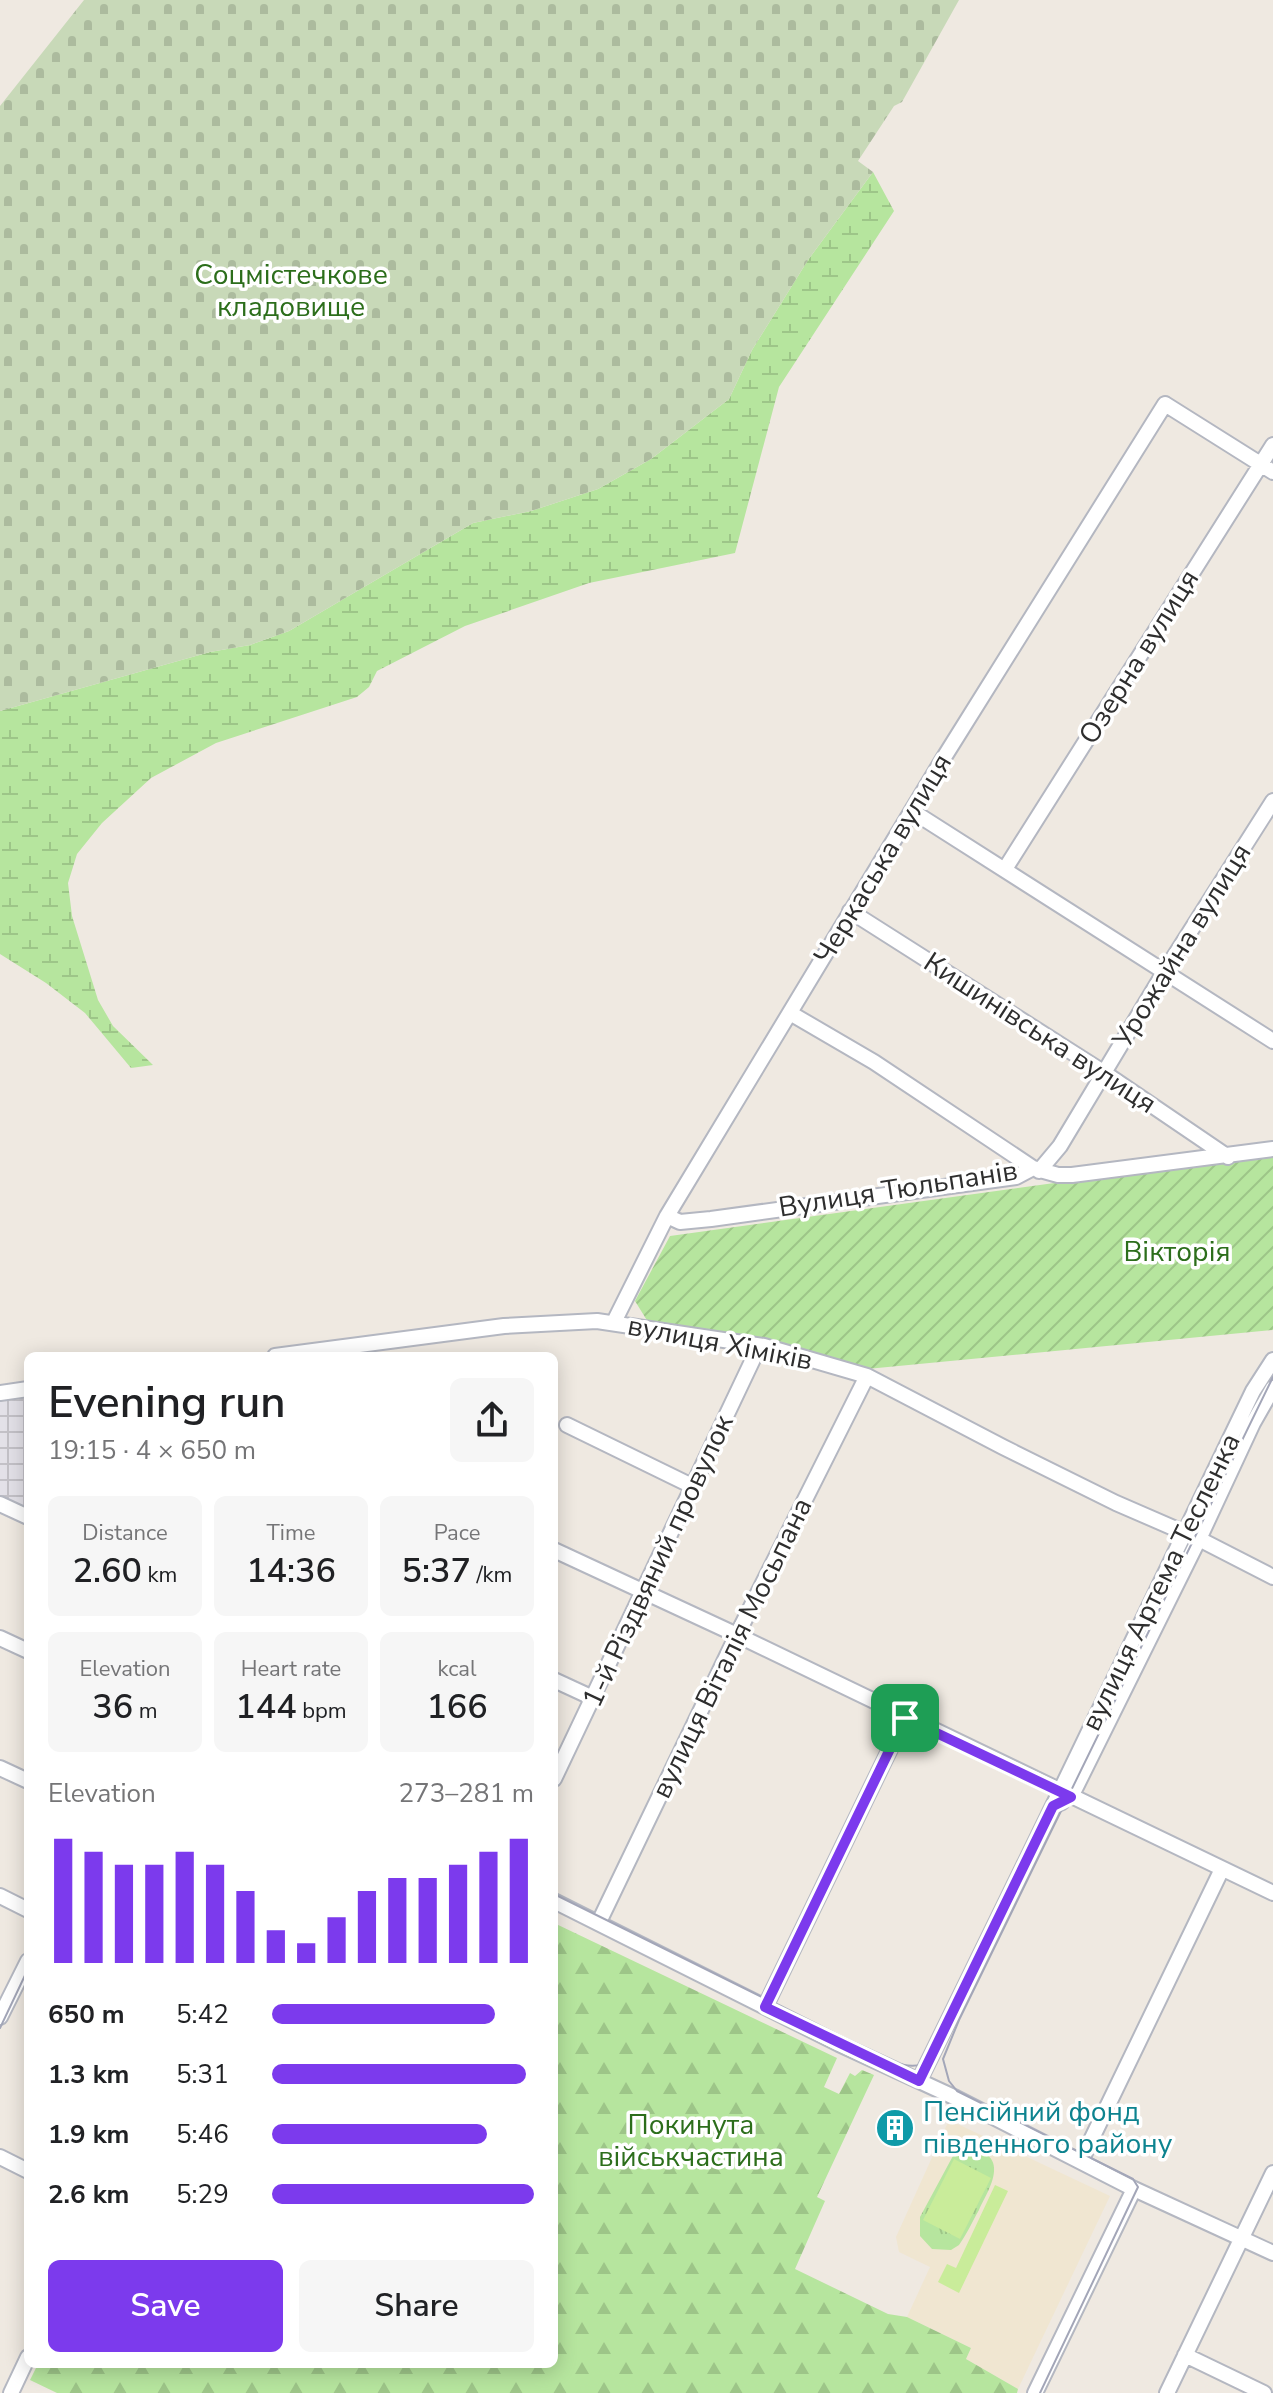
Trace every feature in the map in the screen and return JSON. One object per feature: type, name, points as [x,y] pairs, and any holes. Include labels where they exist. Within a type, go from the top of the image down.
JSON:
[{"type":"street","name":"Черкаська вулиця","points":[[614,1322],[667,1216],[850,911],[1165,404],[1267,468]]},
{"type":"street","name":"Озерна вулиця","points":[[1005,869],[1267,468],[1273,445]]},
{"type":"street","name":"Урожайна вулиця","points":[[1036,1170],[1060,1146],[1165,971],[1273,801]]},
{"type":"street","points":[[912,811],[1273,1041]]},
{"type":"street","name":"Кишинівська вулиця","points":[[850,911],[1103,1072],[1228,1157]]},
{"type":"street","points":[[790,1013],[874,1062],[1036,1170]]},
{"type":"street","name":"Вулиця Тюльпанів","points":[[667,1216],[680,1222],[711,1219],[1016,1177],[1036,1170],[1072,1175],[1273,1149]]},
{"type":"street","name":"вулиця Хіміків","points":[[326,1352],[504,1326],[614,1322],[764,1346],[867,1376],[1003,1447],[1273,1577]]},
{"type":"street","name":"1-й Різдвяний провулок","points":[[558,1770],[755,1355],[764,1346]]},
{"type":"street","name":"вулиця Артема Тесленка","points":[[1192,1536],[1253,1391],[1273,1360]]},
{"type":"street","name":"вулиця Віталія Мосьпана","points":[[599,1922],[737,1635],[867,1376]]},
{"type":"street","name":"вулиця Артема Тесленка","points":[[919,2081],[1192,1536],[1273,1388]]},
{"type":"street","points":[[0,1393],[24,1390]]},
{"type":"street","points":[[567,1425],[692,1486]]},
{"type":"street","points":[[0,1504],[24,1515]]},
{"type":"street","points":[[558,1552],[737,1635],[1061,1798],[1273,1893]]},
{"type":"street","points":[[0,1638],[24,1649]]},
{"type":"street","points":[[558,1682],[593,1698]]},
{"type":"street","points":[[765,2007],[905,1718]]},
{"type":"street","points":[[0,1768],[24,1779]]},
{"type":"street","points":[[1081,2161],[1222,1869]]},
{"type":"street","points":[[0,1896],[24,1908]]},
{"type":"street","points":[[558,1903],[1134,2189],[1273,2253]]},
{"type":"street","points":[[0,2017],[24,1969]]},
{"type":"street","points":[[0,2157],[24,2169]]},
{"type":"street","points":[[1167,2393],[1273,2173]]},
{"type":"street","points":[[1035,2393],[1134,2189]]},
{"type":"street","points":[[1185,2355],[1264,2393]]},
{"type":"street","points":[[13,2389],[24,2366]]},
{"type":"shaded area","points":[[24,1399],[24,1510],[0,1498],[0,1402]]},
{"type":"shaded area","points":[[949,2120],[1110,2196],[1018,2389],[966,2359],[971,2348],[907,2317],[930,2267],[899,2252],[896,2237]]},
{"type":"green space","name":"Соцмістечкове кладовище","points":[[84,0],[959,0],[902,102],[894,106],[858,161],[873,172],[808,260],[752,350],[729,399],[651,459],[598,489],[531,511],[473,523],[289,631],[250,645],[210,652],[0,711],[0,106]]},
{"type":"green space","points":[[873,172],[894,211],[779,387],[735,553],[589,583],[465,626],[377,671],[369,687],[357,697],[216,743],[151,778],[102,823],[77,854],[68,883],[72,916],[98,1000],[113,1026],[153,1065],[131,1068],[85,1013],[46,983],[0,954],[0,711],[210,652],[250,645],[289,631],[473,523],[531,511],[598,489],[651,459],[729,399],[752,350],[808,260]]},
{"type":"green space","name":"Вікторія","points":[[1273,1153],[1273,1330],[867,1369],[797,1348],[648,1322],[635,1301],[670,1236]]},
{"type":"green space","name":"Покинута військчастина","points":[[558,1925],[837,2058],[824,2087],[839,2094],[850,2073],[855,2076],[862,2070],[874,2075],[817,2197],[825,2201],[795,2269],[888,2314],[907,2317],[971,2348],[966,2359],[1018,2389],[1017,2393],[57,2393],[30,2380],[36,2368],[558,2368]]},
{"type":"green space","points":[[972,2148],[991,2158],[994,2166],[992,2183],[959,2245],[951,2250],[932,2249],[920,2236],[920,2217],[954,2154]]},
{"type":"green space","points":[[954,2159],[991,2178],[960,2239],[923,2220]]},
{"type":"green space","points":[[995,2185],[1008,2191],[959,2293],[938,2282],[947,2264],[956,2268]]},
{"type":"tram line","points":[[1040,2393],[1138,2187],[1133,2179],[957,2091],[949,2081],[943,2059],[959,2020],[1273,1377]]},
{"type":"tram line","points":[[558,1896],[893,2062],[909,2066],[922,2064],[934,2057],[943,2043]]},
{"type":"tram line","points":[[0,2028],[24,1977]]},
{"type":"place","name":"Пенсійний фонд південного району","points":[[895,2128]]},
{"type":"route","points":[[905,1718],[1071,1797],[1053,1806],[919,2081],[765,2007],[905,1718]]}]
